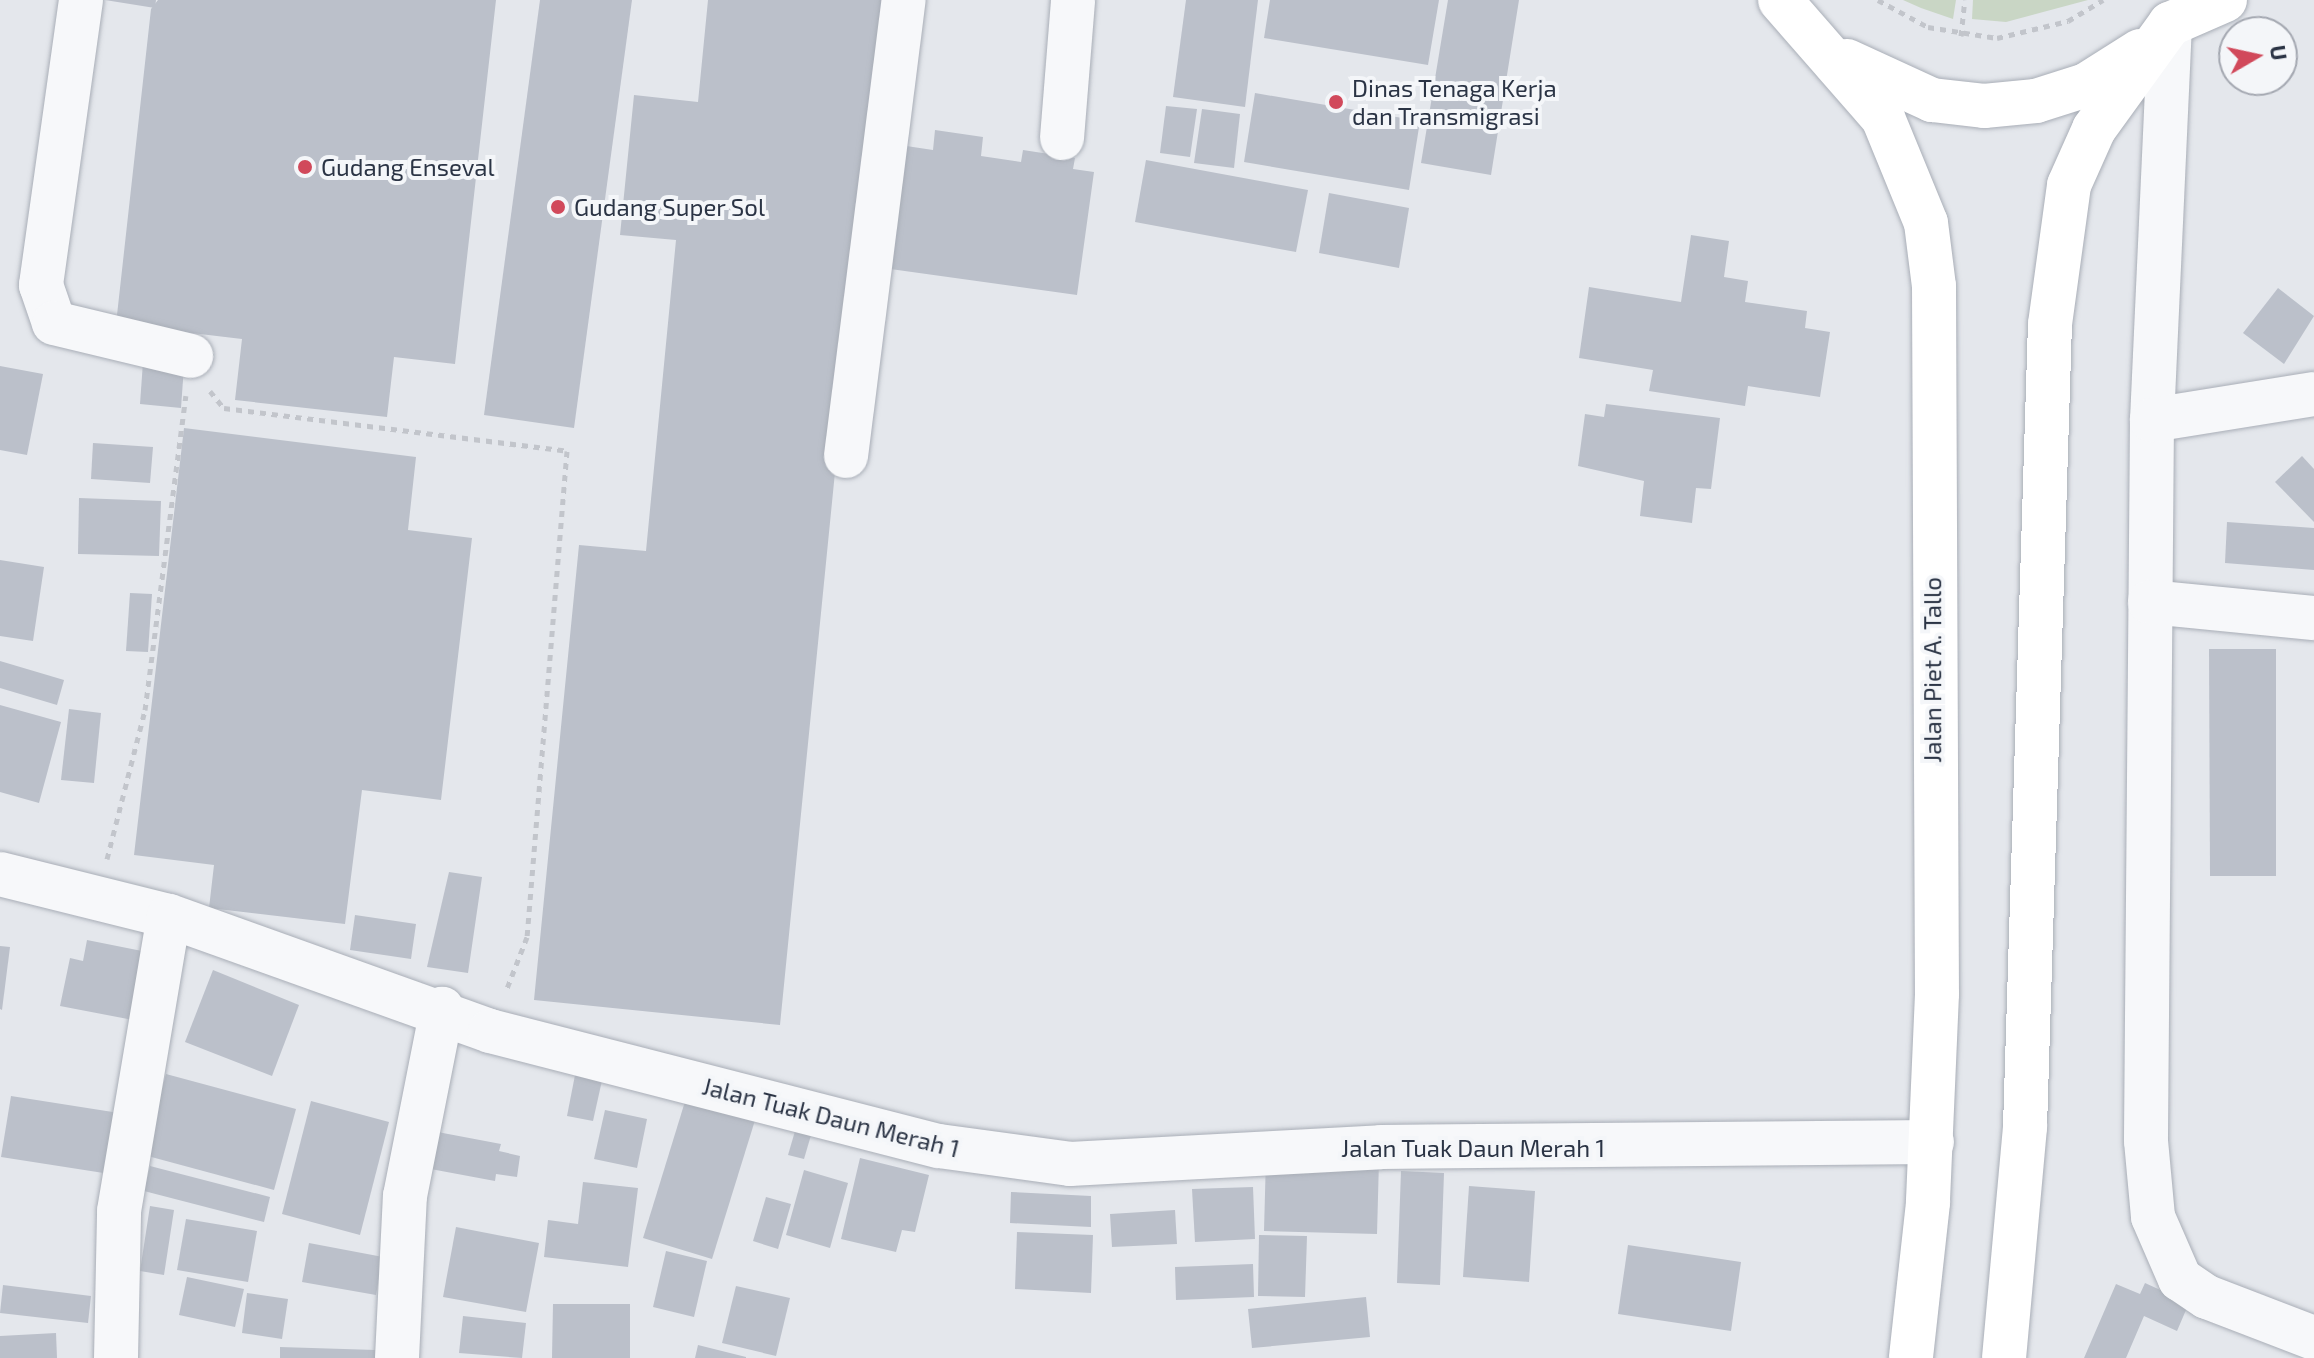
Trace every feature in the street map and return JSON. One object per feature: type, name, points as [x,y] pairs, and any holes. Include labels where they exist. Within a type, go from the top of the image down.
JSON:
[{"type":"main road","points":[[1788,7],[1883,83],[1984,106],[2036,101],[2086,85],[2131,59],[2179,12],[2225,0]]},
{"type":"main road","name":"Jalan Piet A. Tallo","points":[[1788,7],[1883,118],[1908,165],[1928,236],[1937,994],[1932,1142],[1911,1358]]},
{"type":"main road","points":[[2004,1358],[2025,1127],[2050,324],[2069,185],[2094,129],[2179,12]]},
{"type":"street","points":[[81,0],[41,285],[54,323],[191,356]]},
{"type":"street","points":[[846,456],[904,0]]},
{"type":"street","points":[[1062,138],[1073,0]]},
{"type":"street","points":[[2179,12],[2152,420],[2146,1141],[2153,1217],[2180,1279],[2207,1297],[2314,1338]]},
{"type":"street","points":[[2152,420],[2314,394]]},
{"type":"street","points":[[2150,602],[2314,618]]},
{"type":"street","name":"Jalan Tuak Daun Merah 1","points":[[0,874],[169,916],[442,1009],[490,1031],[939,1146],[1070,1164],[1381,1147],[1932,1142]]},
{"type":"street","points":[[116,1358],[119,1211],[169,916]]},
{"type":"street","points":[[397,1358],[405,1196],[442,1009]]},
{"type":"path","points":[[1878,0],[1961,36],[2033,33],[2103,0]]},
{"type":"path","points":[[1961,36],[1965,0]]},
{"type":"path","points":[[97,898],[145,710],[191,356]]},
{"type":"path","points":[[191,356],[224,408],[567,451],[527,937],[490,1031]]},
{"type":"green space","points":[[1903,0],[1956,0],[1953,19],[1921,8]]},
{"type":"green space","points":[[1973,0],[2088,0],[2006,22],[1972,19]]},
{"type":"building","points":[[105,0],[156,0],[155,8]]},
{"type":"building","name":"Gudang Enseval","points":[[158,0],[496,0],[455,364],[394,357],[387,417],[235,400],[242,339],[116,324],[151,9]]},
{"type":"building","name":"Gudang Super Sol","points":[[540,0],[632,0],[574,428],[484,415]]},
{"type":"building","points":[[708,0],[882,0],[780,1025],[534,1000],[579,545],[646,551],[676,240],[620,235],[634,95],[698,102]]},
{"type":"building","points":[[1186,0],[1258,0],[1245,107],[1173,97]]},
{"type":"building","points":[[1270,0],[1439,0],[1428,65],[1264,38]]},
{"type":"building","points":[[1448,0],[1519,0],[1491,175],[1421,163]]},
{"type":"building","points":[[1255,93],[1420,121],[1409,190],[1244,162]]},
{"type":"building","points":[[1166,106],[1197,109],[1190,157],[1160,153]]},
{"type":"building","points":[[1202,109],[1240,114],[1234,168],[1194,163]]},
{"type":"building","points":[[935,130],[983,137],[981,156],[1021,162],[1023,150],[1075,158],[1073,169],[1094,172],[1077,295],[876,267],[893,144],[933,150]]},
{"type":"building","points":[[1146,160],[1308,190],[1296,252],[1135,222]]},
{"type":"building","points":[[1329,193],[1409,208],[1399,268],[1319,253]]},
{"type":"building","points":[[1691,235],[1729,241],[1724,277],[1748,281],[1745,302],[1807,311],[1805,328],[1830,332],[1820,397],[1748,386],[1745,406],[1649,391],[1653,370],[1579,358],[1589,287],[1681,302]]},
{"type":"building","points":[[2278,288],[2314,316],[2284,364],[2243,333]]},
{"type":"building","points":[[143,362],[184,366],[181,408],[140,404]]},
{"type":"building","points":[[0,366],[43,374],[27,455],[0,450]]},
{"type":"building","points":[[1606,404],[1720,418],[1711,489],[1696,488],[1692,523],[1640,516],[1644,481],[1578,466],[1585,414],[1604,417]]},
{"type":"building","points":[[184,428],[416,457],[408,530],[472,538],[441,800],[362,790],[345,924],[209,908],[214,865],[134,855]]},
{"type":"building","points":[[93,443],[153,447],[150,483],[91,479]]},
{"type":"building","points":[[2302,456],[2314,469],[2314,522],[2275,482]]},
{"type":"building","points":[[79,498],[161,501],[159,556],[78,554]]},
{"type":"building","points":[[2227,522],[2314,528],[2314,570],[2225,563]]},
{"type":"building","points":[[0,560],[44,567],[33,641],[0,636]]},
{"type":"building","points":[[130,593],[152,594],[148,652],[126,651]]},
{"type":"building","points":[[2209,649],[2276,649],[2276,876],[2210,876]]},
{"type":"building","points":[[0,661],[64,680],[57,705],[0,688]]},
{"type":"building","points":[[0,705],[61,722],[39,803],[0,792]]},
{"type":"building","points":[[69,709],[101,713],[94,783],[61,780]]},
{"type":"building","points":[[449,872],[482,877],[468,973],[427,967]]},
{"type":"building","points":[[355,915],[416,924],[411,959],[350,950]]},
{"type":"building","points":[[87,940],[147,952],[133,1020],[60,1006],[70,958],[83,961]]},
{"type":"building","points":[[0,946],[10,947],[2,1010],[0,1009]]},
{"type":"building","points":[[213,970],[299,1005],[272,1076],[185,1042]]},
{"type":"building","points":[[576,1070],[603,1076],[593,1121],[567,1116]]},
{"type":"building","points":[[166,1074],[296,1109],[274,1190],[144,1155]]},
{"type":"building","points":[[687,1095],[756,1117],[712,1259],[643,1238]]},
{"type":"building","points":[[11,1096],[119,1113],[110,1174],[1,1157]]},
{"type":"building","points":[[311,1101],[389,1122],[360,1235],[282,1214]]},
{"type":"building","points":[[605,1110],[647,1119],[637,1168],[594,1159]]},
{"type":"building","points":[[798,1121],[814,1125],[804,1159],[788,1155]]},
{"type":"building","points":[[427,1130],[501,1144],[499,1151],[520,1156],[517,1177],[496,1174],[495,1181],[420,1167]]},
{"type":"building","points":[[1266,1157],[1379,1160],[1377,1234],[1264,1231]]},
{"type":"building","points":[[860,1158],[929,1175],[915,1232],[902,1230],[896,1252],[841,1239]]},
{"type":"building","points":[[150,1166],[270,1197],[264,1222],[144,1191]]},
{"type":"building","points":[[804,1170],[848,1183],[830,1248],[786,1235]]},
{"type":"building","points":[[1401,1171],[1444,1173],[1440,1285],[1397,1283]]},
{"type":"building","points":[[583,1182],[638,1188],[628,1267],[544,1257],[548,1220],[578,1224]]},
{"type":"building","points":[[1469,1186],[1535,1191],[1529,1282],[1463,1277]]},
{"type":"building","points":[[1253,1187],[1255,1239],[1195,1242],[1192,1189]]},
{"type":"building","points":[[1011,1192],[1091,1196],[1091,1227],[1010,1223]]},
{"type":"building","points":[[766,1197],[791,1204],[778,1249],[753,1241]]},
{"type":"building","points":[[150,1206],[174,1210],[164,1275],[140,1271]]},
{"type":"building","points":[[1175,1210],[1177,1244],[1112,1247],[1110,1214]]},
{"type":"building","points":[[186,1219],[257,1231],[248,1282],[177,1270]]},
{"type":"building","points":[[456,1227],[539,1243],[526,1312],[443,1297]]},
{"type":"building","points":[[1017,1232],[1093,1235],[1091,1293],[1015,1289]]},
{"type":"building","points":[[1259,1235],[1307,1236],[1305,1297],[1258,1296]]},
{"type":"building","points":[[309,1243],[383,1257],[376,1295],[302,1282]]},
{"type":"building","points":[[1628,1245],[1741,1262],[1731,1331],[1618,1314]]},
{"type":"building","points":[[666,1251],[707,1261],[694,1317],[653,1307]]},
{"type":"building","points":[[1253,1264],[1254,1297],[1176,1300],[1175,1267]]},
{"type":"building","points":[[187,1277],[244,1289],[235,1327],[179,1315]]},
{"type":"building","points":[[2145,1283],[2189,1303],[2177,1331],[2144,1316],[2126,1358],[2084,1358],[2116,1284],[2140,1294]]},
{"type":"building","points":[[3,1285],[91,1296],[88,1323],[0,1313]]},
{"type":"building","points":[[736,1286],[790,1298],[776,1356],[722,1343]]},
{"type":"building","points":[[247,1293],[288,1299],[282,1339],[242,1333]]},
{"type":"building","points":[[1366,1297],[1370,1337],[1252,1348],[1248,1309]]},
{"type":"building","points":[[553,1304],[630,1304],[630,1358],[552,1358]]},
{"type":"building","points":[[463,1316],[526,1323],[522,1358],[459,1353]]},
{"type":"building","points":[[56,1333],[57,1358],[0,1358],[0,1336]]},
{"type":"building","points":[[698,1345],[746,1357],[746,1358],[695,1358]]},
{"type":"building","points":[[280,1347],[376,1350],[376,1358],[280,1358]]},
{"type":"place","name":"Dinas Tenaga Kerja dan Transmigrasi","points":[[1336,102]]},
{"type":"place","name":"Gudang Enseval","points":[[305,167]]},
{"type":"place","name":"Gudang Super Sol","points":[[558,207]]}]
